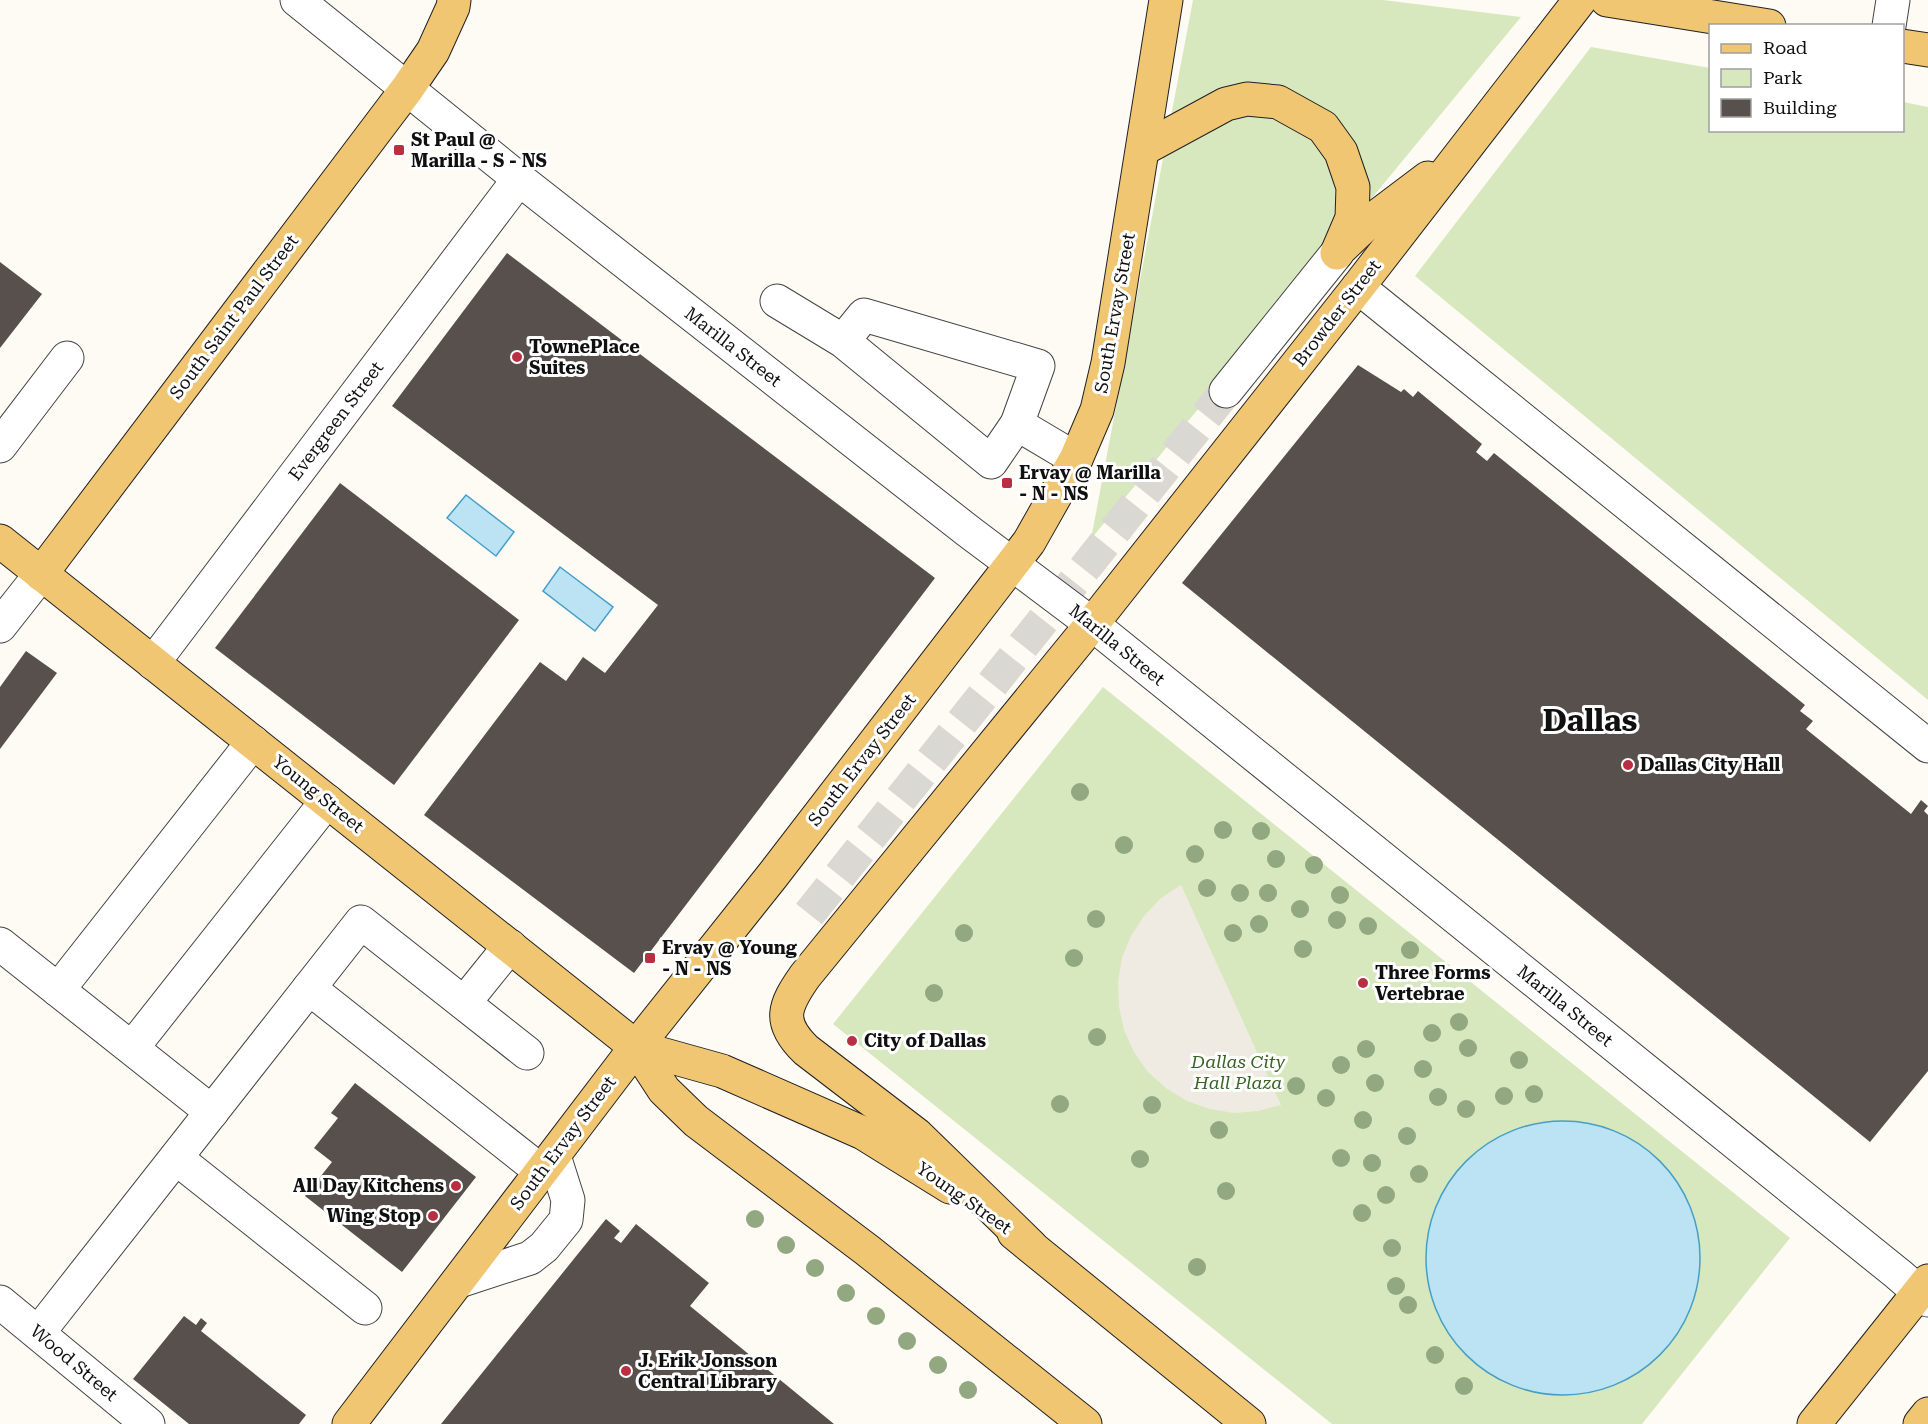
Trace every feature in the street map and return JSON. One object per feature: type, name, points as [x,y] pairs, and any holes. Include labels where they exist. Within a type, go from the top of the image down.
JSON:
[{"type":"main road","name":"South Saint Paul Street","points":[[41,574],[406,90],[433,51],[454,0]]},
{"type":"main road","name":"South Ervay Street","points":[[349,1424],[636,1047],[773,876],[1029,542],[1076,459],[1097,410],[1108,363],[1166,0]]},
{"type":"main road","name":"Browder Street","points":[[1031,1246],[917,1135],[806,1050],[795,1039],[787,1024],[786,1009],[790,998],[805,976],[1092,624],[1358,287],[1580,0]]},
{"type":"main road","points":[[1607,0],[1757,24]]},
{"type":"main road","points":[[1904,46],[1928,50]]},
{"type":"main road","points":[[1143,149],[1226,104],[1247,99],[1278,102],[1323,127],[1341,152],[1353,187],[1352,218],[1337,253]]},
{"type":"main road","points":[[1337,253],[1363,227],[1462,153]]},
{"type":"main road","name":"Young Street","points":[[0,541],[636,1047],[664,1090],[696,1121],[867,1250],[1084,1424]]},
{"type":"main road","name":"Young Street","points":[[636,1047],[722,1071],[863,1133],[941,1180],[1031,1246],[1249,1424]]},
{"type":"main road","points":[[1814,1424],[1925,1291]]},
{"type":"main road","points":[[1920,1424],[1928,1414]]},
{"type":"street","name":"Marilla Street","points":[[297,0],[519,179],[1092,624],[1898,1274],[1925,1291]]},
{"type":"street","points":[[1889,24],[1893,0]]},
{"type":"street","name":"Evergreen Street","points":[[153,663],[519,179]]},
{"type":"street","points":[[1226,391],[1337,253]]},
{"type":"street","points":[[1358,287],[1928,746]]},
{"type":"street","points":[[777,301],[843,341],[991,462],[1017,424],[1038,366],[864,315],[843,341]]},
{"type":"street","points":[[0,446],[67,358]]},
{"type":"street","points":[[1017,424],[1076,459]]},
{"type":"street","name":"South Saint Paul Street","points":[[0,626],[41,574]]},
{"type":"street","points":[[58,990],[253,742]]},
{"type":"street","points":[[132,1048],[327,801]]},
{"type":"street","points":[[38,1332],[361,922],[527,1053]]},
{"type":"street","points":[[0,944],[212,1112]]},
{"type":"street","points":[[464,1003],[510,946]]},
{"type":"street","points":[[309,988],[548,1164],[568,1200],[566,1220],[544,1247],[530,1258],[459,1281]]},
{"type":"street","points":[[176,1158],[366,1308]]},
{"type":"street","name":"Wood Street","points":[[0,1302],[148,1424]]},
{"type":"green space","points":[[1193,0],[1383,0],[1521,17],[1091,539]]},
{"type":"green space","points":[[1591,47],[1709,68],[1709,132],[1904,132],[1904,102],[1928,107],[1928,700],[1415,276]]},
{"type":"green space","name":"Dallas City Hall Plaza","points":[[1103,687],[1790,1238],[1642,1424],[1332,1424],[833,1024]],"holes":[[[1646,1149],[1664,1165],[1679,1184],[1700,1252],[1699,1276],[1694,1299],[1672,1342],[1656,1359],[1637,1374],[1546,1394],[1522,1389],[1500,1379],[1480,1367],[1462,1350],[1429,1287],[1426,1264],[1427,1240],[1432,1216]]]},
{"type":"shaded area","points":[[1181,885],[1281,1105],[1258,1111],[1234,1113],[1210,1109],[1187,1101],[1166,1088],[1148,1072],[1134,1052],[1124,1030],[1119,1006],[1118,982],[1122,958],[1131,936],[1144,916],[1161,898]]},
{"type":"water","points":[[466,495],[514,532],[496,556],[447,518]]},
{"type":"water","points":[[560,567],[613,607],[595,631],[543,591]]},
{"type":"water","points":[[1563,1121],[1590,1124],[1615,1131],[1639,1144],[1660,1161],[1677,1182],[1690,1206],[1697,1231],[1700,1258],[1697,1285],[1690,1310],[1677,1334],[1660,1355],[1639,1372],[1615,1385],[1590,1392],[1563,1395],[1536,1392],[1511,1385],[1487,1372],[1466,1355],[1449,1334],[1436,1310],[1429,1285],[1426,1258],[1429,1231],[1436,1206],[1449,1182],[1466,1161],[1487,1144],[1511,1131],[1536,1124]]},
{"type":"building","points":[[507,253],[935,578],[634,973],[424,815],[540,662],[566,681],[583,657],[605,673],[658,605],[392,406]]},
{"type":"building","points":[[0,262],[42,294],[0,348]]},
{"type":"building","name":"Dallas City Hall","points":[[1358,365],[1401,392],[1404,389],[1413,397],[1418,391],[1482,444],[1476,452],[1487,461],[1494,453],[1805,705],[1800,711],[1813,721],[1806,729],[1911,814],[1921,800],[1928,806],[1924,811],[1928,815],[1928,1071],[1870,1142],[1182,583]]},
{"type":"building","points":[[340,483],[519,620],[394,785],[215,648]]},
{"type":"building","points":[[26,651],[57,673],[0,749],[0,687]]},
{"type":"building","points":[[355,1083],[476,1177],[402,1272],[305,1196],[332,1162],[314,1148],[338,1118],[331,1113]]},
{"type":"building","name":"J. Erik Jonsson Central Library","points":[[606,1219],[620,1231],[614,1238],[621,1243],[636,1224],[709,1283],[690,1306],[834,1424],[441,1424]]},
{"type":"building","points":[[184,1316],[196,1325],[201,1318],[207,1323],[201,1331],[306,1415],[299,1424],[189,1424],[133,1379]]},
{"type":"tunnel","points":[[809,914],[1226,391]]},
{"type":"place","name":"St Paul @ Marilla - S - NS","points":[[399,150]]},
{"type":"place","name":"TownePlace Suites","points":[[517,357]]},
{"type":"place","name":"Ervay @ Marilla - N - NS","points":[[1007,483]]},
{"type":"place","name":"Dallas City Hall","points":[[1628,765]]},
{"type":"place","name":"Ervay @ Young - N - NS","points":[[650,958]]},
{"type":"place","name":"Three Forms Vertebrae","points":[[1363,983]]},
{"type":"place","name":"City of Dallas","points":[[852,1041]]},
{"type":"place","name":"All Day Kitchens","points":[[456,1186]]},
{"type":"place","name":"Wing Stop","points":[[433,1216]]},
{"type":"place","name":"J. Erik Jonsson Central Library","points":[[626,1371]]},
{"type":"district","name":"Dallas","points":[[1590,721]]}]
